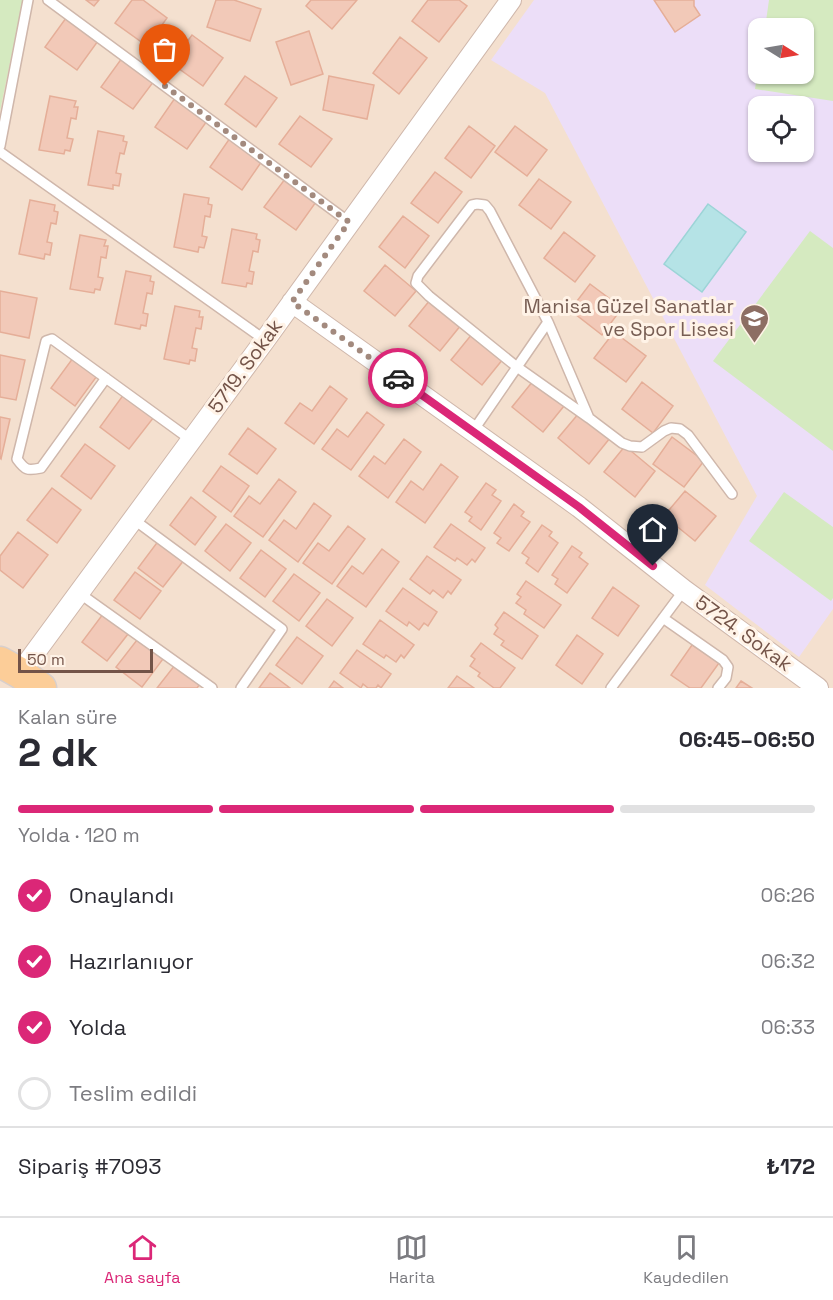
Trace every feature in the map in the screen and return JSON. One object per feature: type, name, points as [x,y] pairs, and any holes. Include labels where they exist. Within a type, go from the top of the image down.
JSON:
[{"type":"street","name":"5719. Sokak","points":[[20,674],[511,0]]},
{"type":"street","name":"5724. Sokak","points":[[292,302],[579,507],[684,590],[818,688]]},
{"type":"lane","points":[[0,146],[28,0]]},
{"type":"lane","points":[[48,0],[349,222]]},
{"type":"lane","points":[[0,152],[265,340]]},
{"type":"lane","points":[[589,418],[548,322],[490,210],[485,205],[472,205],[417,276],[416,283],[517,367],[622,443],[642,447],[664,431],[671,428],[680,429],[688,435],[732,494]]},
{"type":"lane","points":[[473,431],[548,322]]},
{"type":"lane","points":[[106,378],[41,468],[26,470],[17,459],[46,341],[52,339],[106,378],[191,440]]},
{"type":"lane","points":[[133,519],[282,629],[241,688]]},
{"type":"lane","points":[[611,688],[684,590]]},
{"type":"lane","points":[[79,593],[212,688]]},
{"type":"lane","points":[[663,618],[723,660],[728,667],[726,678],[718,688]]},
{"type":"shaded area","points":[[0,0],[833,0],[833,688],[0,688]]},
{"type":"shaded area","name":"Manisa Güzel Sanatlar ve Spor Lisesi","points":[[534,0],[833,0],[833,609],[799,657],[705,585],[757,496],[545,93],[491,60]]},
{"type":"green space","points":[[0,0],[23,0],[0,111]]},
{"type":"green space","points":[[769,0],[833,0],[833,101],[814,98],[814,96],[755,89],[756,84],[814,84],[814,18],[766,18]]},
{"type":"green space","points":[[810,231],[833,248],[833,451],[713,361]]},
{"type":"green space","points":[[784,492],[833,527],[833,598],[831,601],[749,541]]},
{"type":"water","points":[[708,204],[746,232],[702,292],[664,264]]},
{"type":"building","points":[[86,0],[99,0],[94,6]]},
{"type":"building","points":[[132,0],[143,0],[167,18],[147,46],[115,23]]},
{"type":"building","points":[[216,0],[234,0],[261,9],[250,41],[207,27]]},
{"type":"building","points":[[311,0],[357,0],[332,29],[306,6]]},
{"type":"building","points":[[428,0],[459,0],[467,6],[439,42],[412,21]]},
{"type":"building","points":[[654,0],[694,0],[694,6],[700,15],[675,32]]},
{"type":"building","points":[[66,18],[98,41],[77,70],[45,47]]},
{"type":"building","points":[[309,31],[323,74],[291,85],[276,42]]},
{"type":"building","points":[[192,35],[223,58],[203,86],[171,63]]},
{"type":"building","points":[[400,37],[427,58],[399,94],[373,73]]},
{"type":"building","points":[[122,58],[154,81],[133,109],[101,87]]},
{"type":"building","points":[[245,76],[277,98],[256,127],[225,104]]},
{"type":"building","points":[[329,76],[374,85],[367,119],[323,110]]},
{"type":"building","points":[[50,96],[76,101],[74,107],[78,107],[76,119],[71,118],[67,138],[73,139],[70,151],[65,150],[64,154],[39,150]]},
{"type":"building","points":[[175,98],[207,121],[187,149],[155,127]]},
{"type":"building","points":[[300,116],[332,139],[311,167],[279,144]]},
{"type":"building","points":[[469,126],[495,146],[471,178],[445,158]]},
{"type":"building","points":[[515,126],[547,150],[527,176],[495,152]]},
{"type":"building","points":[[98,131],[124,136],[123,141],[127,142],[124,154],[120,153],[116,173],[121,174],[119,186],[113,185],[113,189],[88,185]]},
{"type":"building","points":[[230,138],[262,161],[242,190],[210,167]]},
{"type":"building","points":[[435,172],[462,192],[438,223],[411,203]]},
{"type":"building","points":[[285,179],[316,202],[296,230],[264,207]]},
{"type":"building","points":[[539,179],[571,202],[551,229],[519,205]]},
{"type":"building","points":[[184,194],[209,198],[208,204],[212,205],[210,217],[205,216],[202,236],[207,237],[204,248],[199,247],[198,252],[174,247]]},
{"type":"building","points":[[30,200],[55,205],[54,211],[58,212],[56,224],[51,223],[47,242],[52,243],[50,255],[45,254],[44,259],[19,254]]},
{"type":"building","points":[[403,216],[429,236],[405,268],[379,247]]},
{"type":"building","points":[[232,229],[257,234],[256,239],[260,240],[258,252],[253,251],[249,271],[254,272],[252,284],[247,283],[246,287],[222,283]]},
{"type":"building","points":[[564,232],[595,256],[575,282],[544,258]]},
{"type":"building","points":[[80,235],[106,240],[104,246],[108,246],[106,258],[101,257],[98,277],[103,278],[100,290],[95,289],[94,293],[70,289]]},
{"type":"building","points":[[385,265],[416,291],[395,316],[364,291]]},
{"type":"building","points":[[126,271],[151,276],[150,281],[154,282],[152,294],[147,293],[143,313],[148,314],[146,326],[141,325],[140,329],[115,324]]},
{"type":"building","points":[[590,284],[622,308],[602,335],[570,310]]},
{"type":"building","points":[[0,291],[37,298],[29,338],[0,332]]},
{"type":"building","points":[[430,300],[461,325],[440,351],[409,326]]},
{"type":"building","points":[[175,306],[200,311],[199,317],[203,317],[201,329],[196,328],[192,348],[197,349],[195,361],[190,360],[189,364],[164,359]]},
{"type":"building","points":[[614,332],[646,356],[626,382],[594,358]]},
{"type":"building","points":[[472,334],[503,359],[482,385],[451,360]]},
{"type":"building","points":[[0,355],[25,360],[16,400],[0,397]]},
{"type":"building","points":[[73,358],[97,376],[75,406],[51,388]]},
{"type":"building","points":[[533,381],[564,406],[543,432],[512,407]]},
{"type":"building","points":[[642,382],[673,406],[653,433],[622,409]]},
{"type":"building","points":[[330,386],[347,399],[314,444],[285,423],[300,403],[312,411]]},
{"type":"building","points":[[124,394],[154,417],[129,449],[100,427]]},
{"type":"building","points":[[367,412],[384,425],[351,470],[322,449],[337,429],[348,437]]},
{"type":"building","points":[[579,413],[610,438],[589,464],[558,438]]},
{"type":"building","points":[[0,417],[10,419],[1,459],[0,458]]},
{"type":"building","points":[[248,428],[276,449],[257,474],[229,454]]},
{"type":"building","points":[[672,437],[704,461],[684,487],[653,464]]},
{"type":"building","points":[[404,439],[421,452],[388,498],[359,476],[374,456],[385,464]]},
{"type":"building","points":[[85,444],[115,466],[91,499],[61,476]]},
{"type":"building","points":[[625,446],[655,471],[635,497],[604,472]]},
{"type":"building","points":[[441,464],[458,477],[425,523],[396,502],[411,481],[423,490]]},
{"type":"building","points":[[221,466],[249,486],[231,512],[203,491]]},
{"type":"building","points":[[279,479],[296,492],[263,537],[234,516],[249,496],[260,504]]},
{"type":"building","points":[[486,483],[496,490],[492,495],[501,501],[481,530],[469,521],[472,517],[465,512]]},
{"type":"building","points":[[52,488],[81,510],[57,543],[27,520]]},
{"type":"building","points":[[685,491],[716,516],[695,541],[664,516]]},
{"type":"building","points":[[191,497],[216,517],[195,545],[170,525]]},
{"type":"building","points":[[314,503],[331,516],[298,562],[269,540],[284,520],[296,529]]},
{"type":"building","points":[[514,504],[524,512],[521,516],[530,522],[509,551],[497,543],[501,538],[494,533]]},
{"type":"building","points":[[226,524],[251,543],[230,571],[205,551]]},
{"type":"building","points":[[451,524],[485,548],[475,562],[472,559],[467,565],[457,558],[455,561],[434,547]]},
{"type":"building","points":[[542,525],[552,532],[549,536],[558,543],[538,572],[526,563],[529,558],[522,553]]},
{"type":"building","points":[[348,526],[365,539],[332,584],[303,563],[318,543],[329,551]]},
{"type":"building","points":[[18,532],[48,555],[23,588],[0,570],[0,556]]},
{"type":"building","points":[[159,540],[184,560],[163,587],[138,568]]},
{"type":"building","points":[[572,546],[582,553],[579,557],[588,564],[567,593],[555,584],[558,579],[552,575]]},
{"type":"building","points":[[382,549],[399,562],[366,607],[337,586],[352,566],[363,574]]},
{"type":"building","points":[[261,550],[286,569],[265,597],[240,578]]},
{"type":"building","points":[[427,556],[461,580],[451,594],[448,591],[443,598],[433,590],[430,594],[410,579]]},
{"type":"building","points":[[135,572],[161,591],[140,619],[114,600]]},
{"type":"building","points":[[294,574],[320,593],[299,621],[273,601]]},
{"type":"building","points":[[526,581],[561,605],[544,628],[524,614],[526,610],[516,603],[521,597],[517,594]]},
{"type":"building","points":[[613,587],[639,606],[618,636],[592,618]]},
{"type":"building","points":[[403,588],[437,612],[428,626],[424,623],[419,630],[409,622],[407,626],[386,611]]},
{"type":"building","points":[[327,599],[353,618],[332,646],[306,626]]},
{"type":"building","points":[[504,612],[538,636],[522,659],[501,645],[504,641],[494,634],[498,628],[495,625]]},
{"type":"building","points":[[103,614],[128,634],[107,661],[82,642]]},
{"type":"building","points":[[380,620],[414,645],[404,658],[401,655],[396,662],[386,655],[384,658],[363,644]]},
{"type":"building","points":[[577,635],[603,654],[582,684],[556,665]]},
{"type":"building","points":[[297,637],[323,656],[302,684],[276,665]]},
{"type":"building","points":[[137,640],[163,659],[142,687],[116,667]]},
{"type":"building","points":[[481,643],[515,668],[500,688],[494,688],[478,676],[480,673],[470,666],[475,659],[471,656]]},
{"type":"building","points":[[692,645],[719,663],[701,688],[690,688],[671,675]]},
{"type":"building","points":[[357,650],[391,674],[381,688],[378,685],[376,688],[368,688],[363,684],[361,688],[340,673]]},
{"type":"building","points":[[175,665],[200,684],[197,688],[157,688]]},
{"type":"building","points":[[270,673],[290,688],[259,688]]},
{"type":"building","points":[[457,676],[474,688],[448,688]]},
{"type":"building","points":[[334,681],[343,688],[329,688]]},
{"type":"building","points":[[741,681],[752,688],[736,688]]},
{"type":"way so far","points":[[165,86],[349,222],[292,302],[398,378]]},
{"type":"place","name":"Manisa Güzel Sanatlar ve Spor Lisesi","points":[[755,344]]},
{"type":"route","points":[[398,378],[579,507],[653,566]]}]
